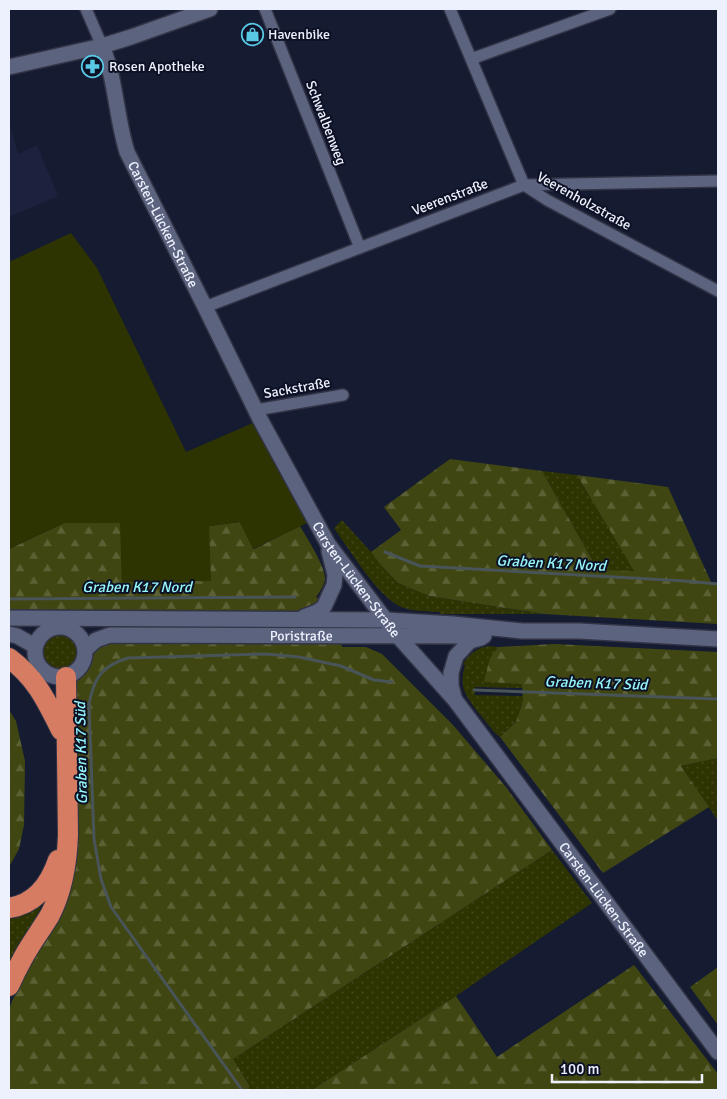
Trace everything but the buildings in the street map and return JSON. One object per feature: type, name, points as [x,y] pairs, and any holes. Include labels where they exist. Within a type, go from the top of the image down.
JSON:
[{"type":"highway","points":[[9,658],[24,669],[32,678],[61,730]]},
{"type":"highway","points":[[9,908],[30,900],[41,892],[53,874],[59,857],[61,834],[60,677]]},
{"type":"highway","points":[[9,986],[23,958],[50,914],[65,872],[68,835],[60,677]]},
{"type":"main road","points":[[9,67],[131,38],[210,9]]},
{"type":"main road","name":"Carsten-Lücken-Straße","points":[[102,46],[108,59],[126,152],[271,440],[328,544],[398,635],[455,700],[718,1052]]},
{"type":"main road","points":[[293,620],[317,612],[324,607],[334,586],[335,575],[328,544]]},
{"type":"main road","name":"Poristraße","points":[[9,618],[387,620],[522,631],[579,631],[718,639]]},
{"type":"main road","name":"Poristraße","points":[[79,636],[140,618]]},
{"type":"main road","points":[[9,624],[38,640]]},
{"type":"main road","points":[[61,627],[74,631],[79,636],[83,642],[85,657],[78,670],[73,674],[60,677],[46,674],[40,669],[34,654],[38,640],[47,630],[61,627]]},
{"type":"main road","name":"Poristraße","points":[[85,650],[96,640],[110,635],[487,636],[522,631]]},
{"type":"main road","points":[[9,634],[38,640]]},
{"type":"main road","points":[[455,700],[450,673],[456,656],[470,641],[487,636]]},
{"type":"street","points":[[86,9],[102,46]]},
{"type":"street","name":"Schwalbenweg","points":[[266,9],[360,248]]},
{"type":"street","name":"Veerenholzstraße","points":[[450,9],[524,184],[547,200],[718,291]]},
{"type":"street","points":[[471,59],[610,9]]},
{"type":"street","name":"Veerenstraße","points":[[205,307],[524,184],[718,181]]},
{"type":"street","name":"Sackstraße","points":[[256,410],[343,395]]},
{"type":"shaded area","points":[[9,123],[18,154],[37,145],[58,196],[9,217]]},
{"type":"green space","points":[[71,233],[97,268],[186,452],[255,422],[307,523],[253,549],[240,522],[209,526],[211,581],[122,582],[120,523],[64,523],[9,549],[9,262]]},
{"type":"green space","points":[[450,459],[542,471],[598,570],[634,571],[577,475],[668,487],[711,582],[718,583],[718,624],[544,614],[429,596],[398,583],[371,552],[401,530],[384,507]]},
{"type":"green space","points":[[542,471],[577,475],[635,572],[598,570]]},
{"type":"green space","points":[[342,520],[398,583],[429,596],[544,614],[440,614],[440,612],[415,611],[401,607],[392,602],[374,583],[334,528]]},
{"type":"green space","points":[[240,522],[254,549],[300,526],[322,566],[325,578],[321,590],[316,597],[323,601],[294,616],[9,615],[9,549],[64,523],[121,523],[122,581],[208,526]]},
{"type":"green space","points":[[340,625],[340,628],[277,627],[234,630],[115,629],[132,627]]},
{"type":"green space","points":[[60,635],[67,636],[72,640],[76,645],[76,659],[72,664],[67,668],[60,669],[53,668],[48,664],[44,659],[43,652],[44,645],[48,640],[53,636]]},
{"type":"green space","points":[[341,640],[342,647],[366,647],[382,654],[453,725],[506,787],[552,850],[233,1059],[249,1085],[249,1090],[9,1090],[9,1010],[32,963],[55,923],[74,681],[90,666],[95,650],[110,641]]},
{"type":"green space","points":[[554,644],[718,652],[718,758],[681,766],[709,807],[603,873],[500,737],[516,722],[523,701],[522,684],[484,682],[490,658],[498,647]]},
{"type":"green space","points":[[490,646],[498,647],[490,658],[522,683],[522,688],[475,687],[475,695],[523,696],[516,722],[500,737],[472,703],[463,686],[465,665],[463,664],[465,660],[478,649]]},
{"type":"green space","points":[[9,710],[16,721],[25,761],[24,825],[19,849],[9,867]]},
{"type":"green space","points":[[718,758],[718,821],[681,766]]},
{"type":"green space","points":[[552,850],[592,903],[456,996],[312,1090],[249,1090],[249,1085],[233,1059]]},
{"type":"green space","points":[[41,906],[36,920],[9,964],[9,919],[26,914]]},
{"type":"green space","points":[[634,965],[718,1074],[718,1090],[312,1090],[456,996],[497,1057]]},
{"type":"green space","points":[[718,967],[718,1025],[690,987]]},
{"type":"waterway","name":"Graben K17 Nord","points":[[385,552],[420,566],[718,584]]},
{"type":"waterway","name":"Graben K17 Nord","points":[[9,599],[295,597]]},
{"type":"waterway","name":"Graben K17 Süd","points":[[242,1090],[111,907],[101,879],[94,839],[89,704],[91,695],[101,674],[112,665],[128,658],[266,654],[299,657],[341,666],[374,680],[392,682]]},
{"type":"waterway","name":"Graben K17 Süd","points":[[474,690],[718,699]]},
{"type":"place","name":"Havenbike","points":[[252,34]]},
{"type":"place","name":"Rosen Apotheke","points":[[93,66]]}]
